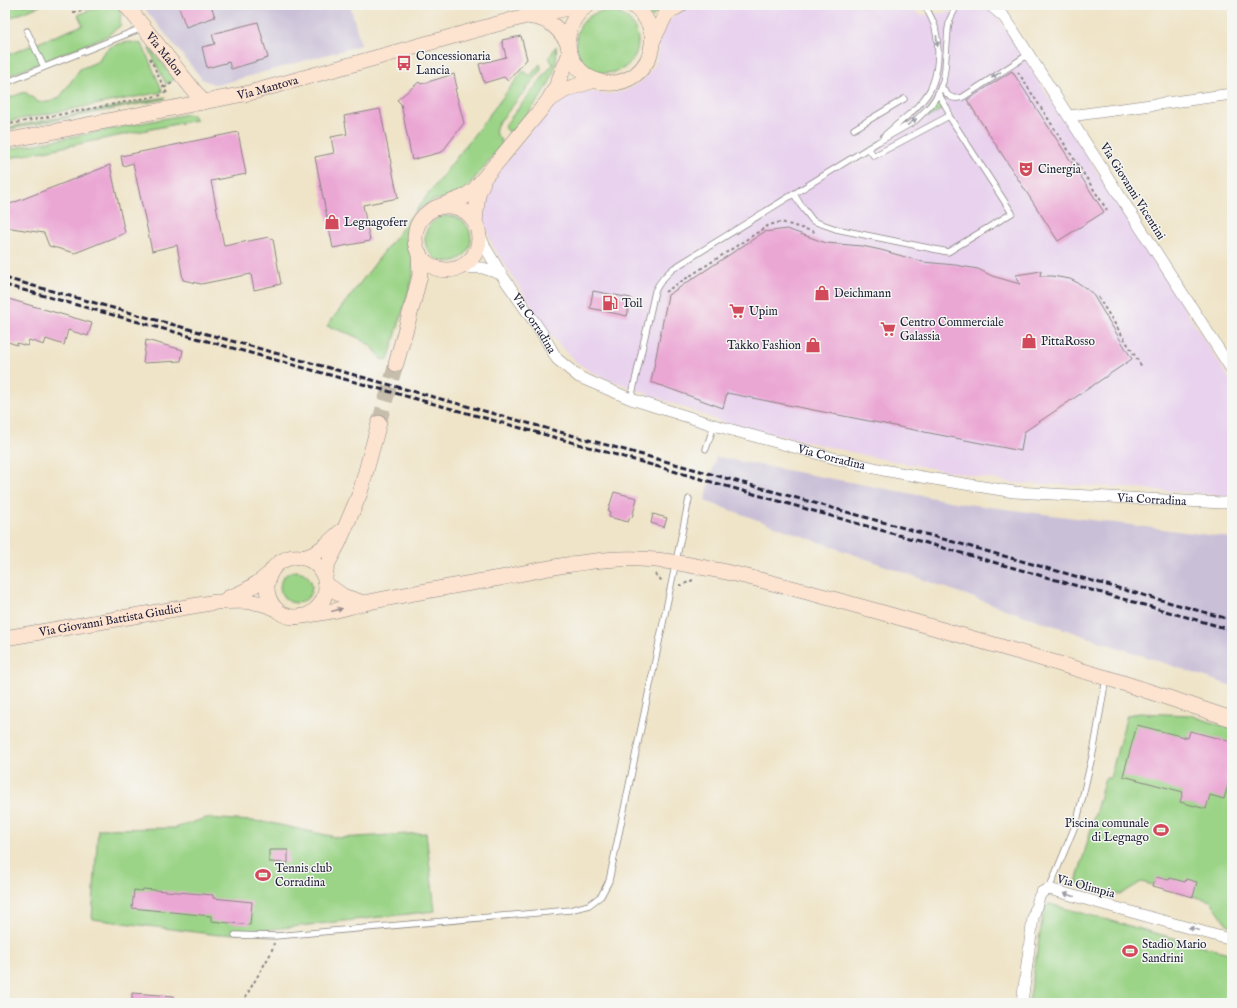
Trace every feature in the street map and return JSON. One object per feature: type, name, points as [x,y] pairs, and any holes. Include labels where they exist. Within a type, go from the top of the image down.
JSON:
[{"type":"main road","name":"Via Malon","points":[[126,5],[203,102]]},
{"type":"main road","name":"Via Mantova","points":[[5,141],[249,93],[526,16],[587,5]]},
{"type":"main road","name":"Via Mantova","points":[[569,48],[568,34],[571,25],[581,10],[587,5]]},
{"type":"main road","name":"Via Mantova","points":[[526,16],[540,18],[558,28],[569,48],[574,62],[586,76],[606,83],[618,82],[639,72],[646,63],[651,52],[651,29],[646,18],[639,9],[632,5]]},
{"type":"main road","name":"Via Mantova","points":[[652,40],[666,14],[680,5]]},
{"type":"main road","points":[[396,364],[420,275],[419,253],[416,243],[416,232],[419,222],[426,214],[436,208],[464,197],[474,190],[548,101],[556,87],[569,48]]},
{"type":"main road","points":[[548,101],[567,89],[595,80]]},
{"type":"main road","points":[[413,303],[427,282],[438,273],[454,269],[469,261],[476,253],[479,243],[477,227],[478,194],[486,176]]},
{"type":"main road","points":[[436,208],[444,206],[462,210],[469,215],[477,227]]},
{"type":"main road","points":[[419,253],[431,266],[439,269],[454,269]]},
{"type":"main road","name":"Via Giovanni Battista Giudici","points":[[308,615],[315,611],[324,599],[327,565],[339,542],[360,493],[379,423]]},
{"type":"main road","name":"Via Giovanni Battista Giudici","points":[[5,638],[216,602],[239,595],[256,586],[283,560],[296,557],[303,558],[314,554],[344,529]]},
{"type":"main road","points":[[303,558],[316,565],[326,580],[343,596],[364,603]]},
{"type":"main road","name":"Via Giovanni Battista Giudici","points":[[216,602],[260,602],[275,608],[287,616],[301,617],[364,603],[567,565],[619,559],[675,562],[774,582],[1106,678],[1232,719]]},
{"type":"main road","points":[[269,574],[267,581],[268,596],[275,608]]},
{"type":"street","name":"Via Giovanni Vicentini","points":[[990,5],[1004,17],[1029,54],[1232,370]]},
{"type":"street","name":"Via Giovanni Vicentini","points":[[1004,5],[1011,27]]},
{"type":"street","points":[[1070,116],[1232,94]]},
{"type":"street","name":"Via Corradina","points":[[477,227],[501,274],[538,326],[557,359],[579,377],[631,400],[714,425],[883,470],[928,478],[1006,490],[1229,503]]},
{"type":"street","points":[[454,269],[483,268],[501,274]]},
{"type":"street","name":"Via Olimpia","points":[[1022,1003],[1033,918],[1039,897],[1042,892],[1049,889],[1232,940]]},
{"type":"lane","points":[[878,142],[917,106],[930,90],[936,72],[938,45],[935,26],[925,5]]},
{"type":"lane","points":[[631,400],[655,291],[660,281],[674,268],[868,148],[915,121],[930,106],[941,86],[945,69],[949,24],[957,5]]},
{"type":"lane","points":[[5,83],[144,28]]},
{"type":"lane","points":[[27,31],[44,67]]},
{"type":"lane","points":[[941,86],[948,96],[952,98],[963,97],[1029,54]]},
{"type":"lane","points":[[794,194],[813,221],[836,229],[948,252],[1012,213],[949,116],[948,110],[938,93]]},
{"type":"lane","points":[[854,129],[904,99]]},
{"type":"lane","points":[[868,148],[874,156],[949,116]]},
{"type":"lane","points":[[706,450],[714,425]]},
{"type":"lane","points":[[235,935],[276,936],[570,910],[589,905],[601,896],[609,881],[689,499]]},
{"type":"lane","points":[[1049,889],[1077,821],[1094,748],[1106,678]]},
{"type":"path","points":[[73,12],[78,12],[94,5]]},
{"type":"path","points":[[1018,72],[1107,210]]},
{"type":"path","points":[[169,98],[164,88],[176,81]]},
{"type":"path","points":[[5,125],[162,95],[166,92]]},
{"type":"path","points":[[663,293],[769,225],[781,222],[819,233]]},
{"type":"path","points":[[1098,297],[1142,367]]},
{"type":"path","points":[[653,572],[663,582],[672,584],[682,585],[698,577]]},
{"type":"path","points":[[242,1003],[271,953],[276,936]]},
{"type":"shaded area","points":[[143,5],[350,5],[361,45],[221,84],[213,84],[202,79]]},
{"type":"shaded area","points":[[697,5],[903,5],[921,15],[962,11],[969,7],[976,6],[990,9],[999,19],[1012,39],[1232,383],[1232,496],[1119,487],[1013,483],[877,458],[722,422],[595,374],[576,362],[554,339],[494,249],[480,212],[486,188],[551,106],[558,101],[578,92],[585,91],[608,94],[625,91],[638,84],[645,78],[655,65],[660,39],[671,18],[684,9]]},
{"type":"shaded area","points":[[716,457],[966,504],[1232,538],[1232,686],[1005,609],[705,501]]},
{"type":"green space","points":[[5,5],[42,5],[5,20]]},
{"type":"green space","points":[[103,5],[116,5],[121,12],[120,26],[107,36],[5,77],[5,56],[83,25],[78,15]]},
{"type":"green space","points":[[642,5],[664,5],[652,18]]},
{"type":"green space","points":[[601,11],[613,11],[629,20],[636,30],[638,42],[636,54],[629,64],[613,73],[601,73],[590,68],[581,59],[576,48],[576,36],[581,25],[590,16]]},
{"type":"green space","points":[[130,42],[142,44],[162,92],[5,122],[5,99],[25,92],[38,102],[49,102],[60,97],[80,69],[99,61],[107,49],[121,43]]},
{"type":"green space","points":[[556,46],[554,71],[550,82],[537,102],[513,131],[508,131],[505,128],[506,124],[553,64],[549,58]]},
{"type":"green space","points":[[150,48],[175,79],[166,84],[149,49]]},
{"type":"green space","points":[[540,64],[540,72],[497,125],[495,132],[502,142],[501,146],[465,190],[446,198],[429,202],[417,211],[412,218],[406,233],[407,243],[413,262],[413,277],[388,360],[381,359],[371,346],[358,338],[327,326],[523,71],[530,76]]},
{"type":"green space","points":[[165,97],[165,99],[5,130],[5,128]]},
{"type":"green space","points":[[936,99],[938,99],[944,108],[927,118],[925,116]]},
{"type":"green space","points":[[187,114],[193,115],[196,120],[5,159],[5,150]]},
{"type":"green space","points":[[443,216],[453,216],[461,220],[467,226],[471,234],[471,244],[467,252],[461,258],[453,262],[443,262],[435,258],[429,252],[425,244],[425,234],[429,226],[435,220]]},
{"type":"green space","points":[[296,571],[302,572],[309,578],[312,587],[311,593],[305,600],[296,603],[290,602],[283,596],[280,587],[281,581],[287,574]]},
{"type":"green space","name":"Piscina comunale di Legnago","points":[[1140,713],[1190,715],[1232,729],[1232,926],[1227,924],[1211,901],[1141,882],[1120,895],[1076,883],[1105,778],[1110,778],[1127,715]]},
{"type":"green space","name":"Tennis club Corradina","points":[[206,818],[266,822],[340,838],[426,833],[435,911],[219,935],[92,919],[98,829],[175,828]]},
{"type":"green space","name":"Stadio Mario Sandrini","points":[[1049,904],[1232,954],[1232,1003],[1029,1003],[1044,908]]},
{"type":"building","points":[[178,5],[211,5],[215,17],[186,27]]},
{"type":"building","points":[[258,22],[268,58],[231,69],[229,62],[207,68],[202,47],[215,44],[212,34]]},
{"type":"building","points":[[521,36],[527,59],[508,81],[504,77],[484,83],[479,64],[506,57],[502,40]]},
{"type":"building","points":[[1012,71],[1104,212],[1058,241],[967,100]]},
{"type":"building","points":[[454,74],[457,88],[455,89],[464,123],[442,152],[412,160],[401,104],[397,100],[419,82],[421,84]]},
{"type":"building","points":[[380,109],[398,198],[363,205],[370,241],[333,248],[315,157],[334,153],[331,137],[347,134],[344,116]]},
{"type":"building","points":[[238,132],[246,174],[211,181],[224,246],[269,237],[273,239],[281,284],[254,290],[251,274],[201,284],[183,280],[177,245],[152,251],[133,163],[123,166],[121,156]]},
{"type":"building","points":[[110,165],[125,233],[75,253],[49,246],[44,233],[5,227],[5,206]]},
{"type":"building","name":"Centro Commerciale Galassia","points":[[787,229],[826,243],[862,246],[923,262],[978,269],[992,276],[1020,284],[1016,275],[1041,271],[1040,276],[1070,279],[1092,293],[1132,359],[1024,432],[1021,451],[727,393],[723,408],[651,382],[668,295],[764,232]]},
{"type":"building","name":"Toil","points":[[593,291],[631,298],[627,316],[590,308]]},
{"type":"building","points":[[5,298],[92,323],[88,336],[68,330],[64,345],[46,339],[44,345],[29,340],[27,346],[17,343],[17,345],[5,341]]},
{"type":"building","points":[[146,340],[183,350],[181,361],[143,363]]},
{"type":"building","points":[[614,492],[637,498],[632,518],[630,517],[628,522],[609,517],[610,512],[608,511]]},
{"type":"building","points":[[653,514],[667,518],[664,527],[651,523]]},
{"type":"building","points":[[1137,725],[1188,738],[1190,731],[1232,742],[1232,778],[1230,778],[1224,799],[1210,795],[1206,809],[1180,802],[1183,792],[1123,776]]},
{"type":"building","points":[[269,850],[288,850],[288,863],[269,862]]},
{"type":"building","points":[[1156,877],[1169,880],[1170,878],[1185,882],[1186,879],[1197,882],[1193,897],[1153,886]]},
{"type":"building","points":[[143,889],[213,895],[213,898],[252,902],[250,925],[211,921],[211,916],[132,908],[134,890],[142,891]]},
{"type":"building","points":[[132,993],[174,996],[174,1003],[132,1003]]},
{"type":"tunnel","points":[[379,423],[396,364]]},
{"type":"railway","points":[[5,278],[1232,620]]},
{"type":"railway","points":[[5,285],[557,438],[1232,630]]},
{"type":"place","name":"Concessionaria Lancia","points":[[404,63]]},
{"type":"place","name":"Cinergia","points":[[1026,169]]},
{"type":"place","name":"Legnagoferr","points":[[332,222]]},
{"type":"place","name":"Deichmann","points":[[822,293]]},
{"type":"place","name":"Toil","points":[[610,303]]},
{"type":"place","name":"Upim","points":[[737,311]]},
{"type":"place","name":"Centro Commerciale Galassia","points":[[888,329]]},
{"type":"place","name":"PittaRosso","points":[[1029,341]]},
{"type":"place","name":"Takko Fashion","points":[[813,345]]},
{"type":"place","name":"Piscina comunale di Legnago","points":[[1161,830]]},
{"type":"place","name":"Tennis club Corradina","points":[[263,875]]},
{"type":"place","name":"Stadio Mario Sandrini","points":[[1130,951]]}]
